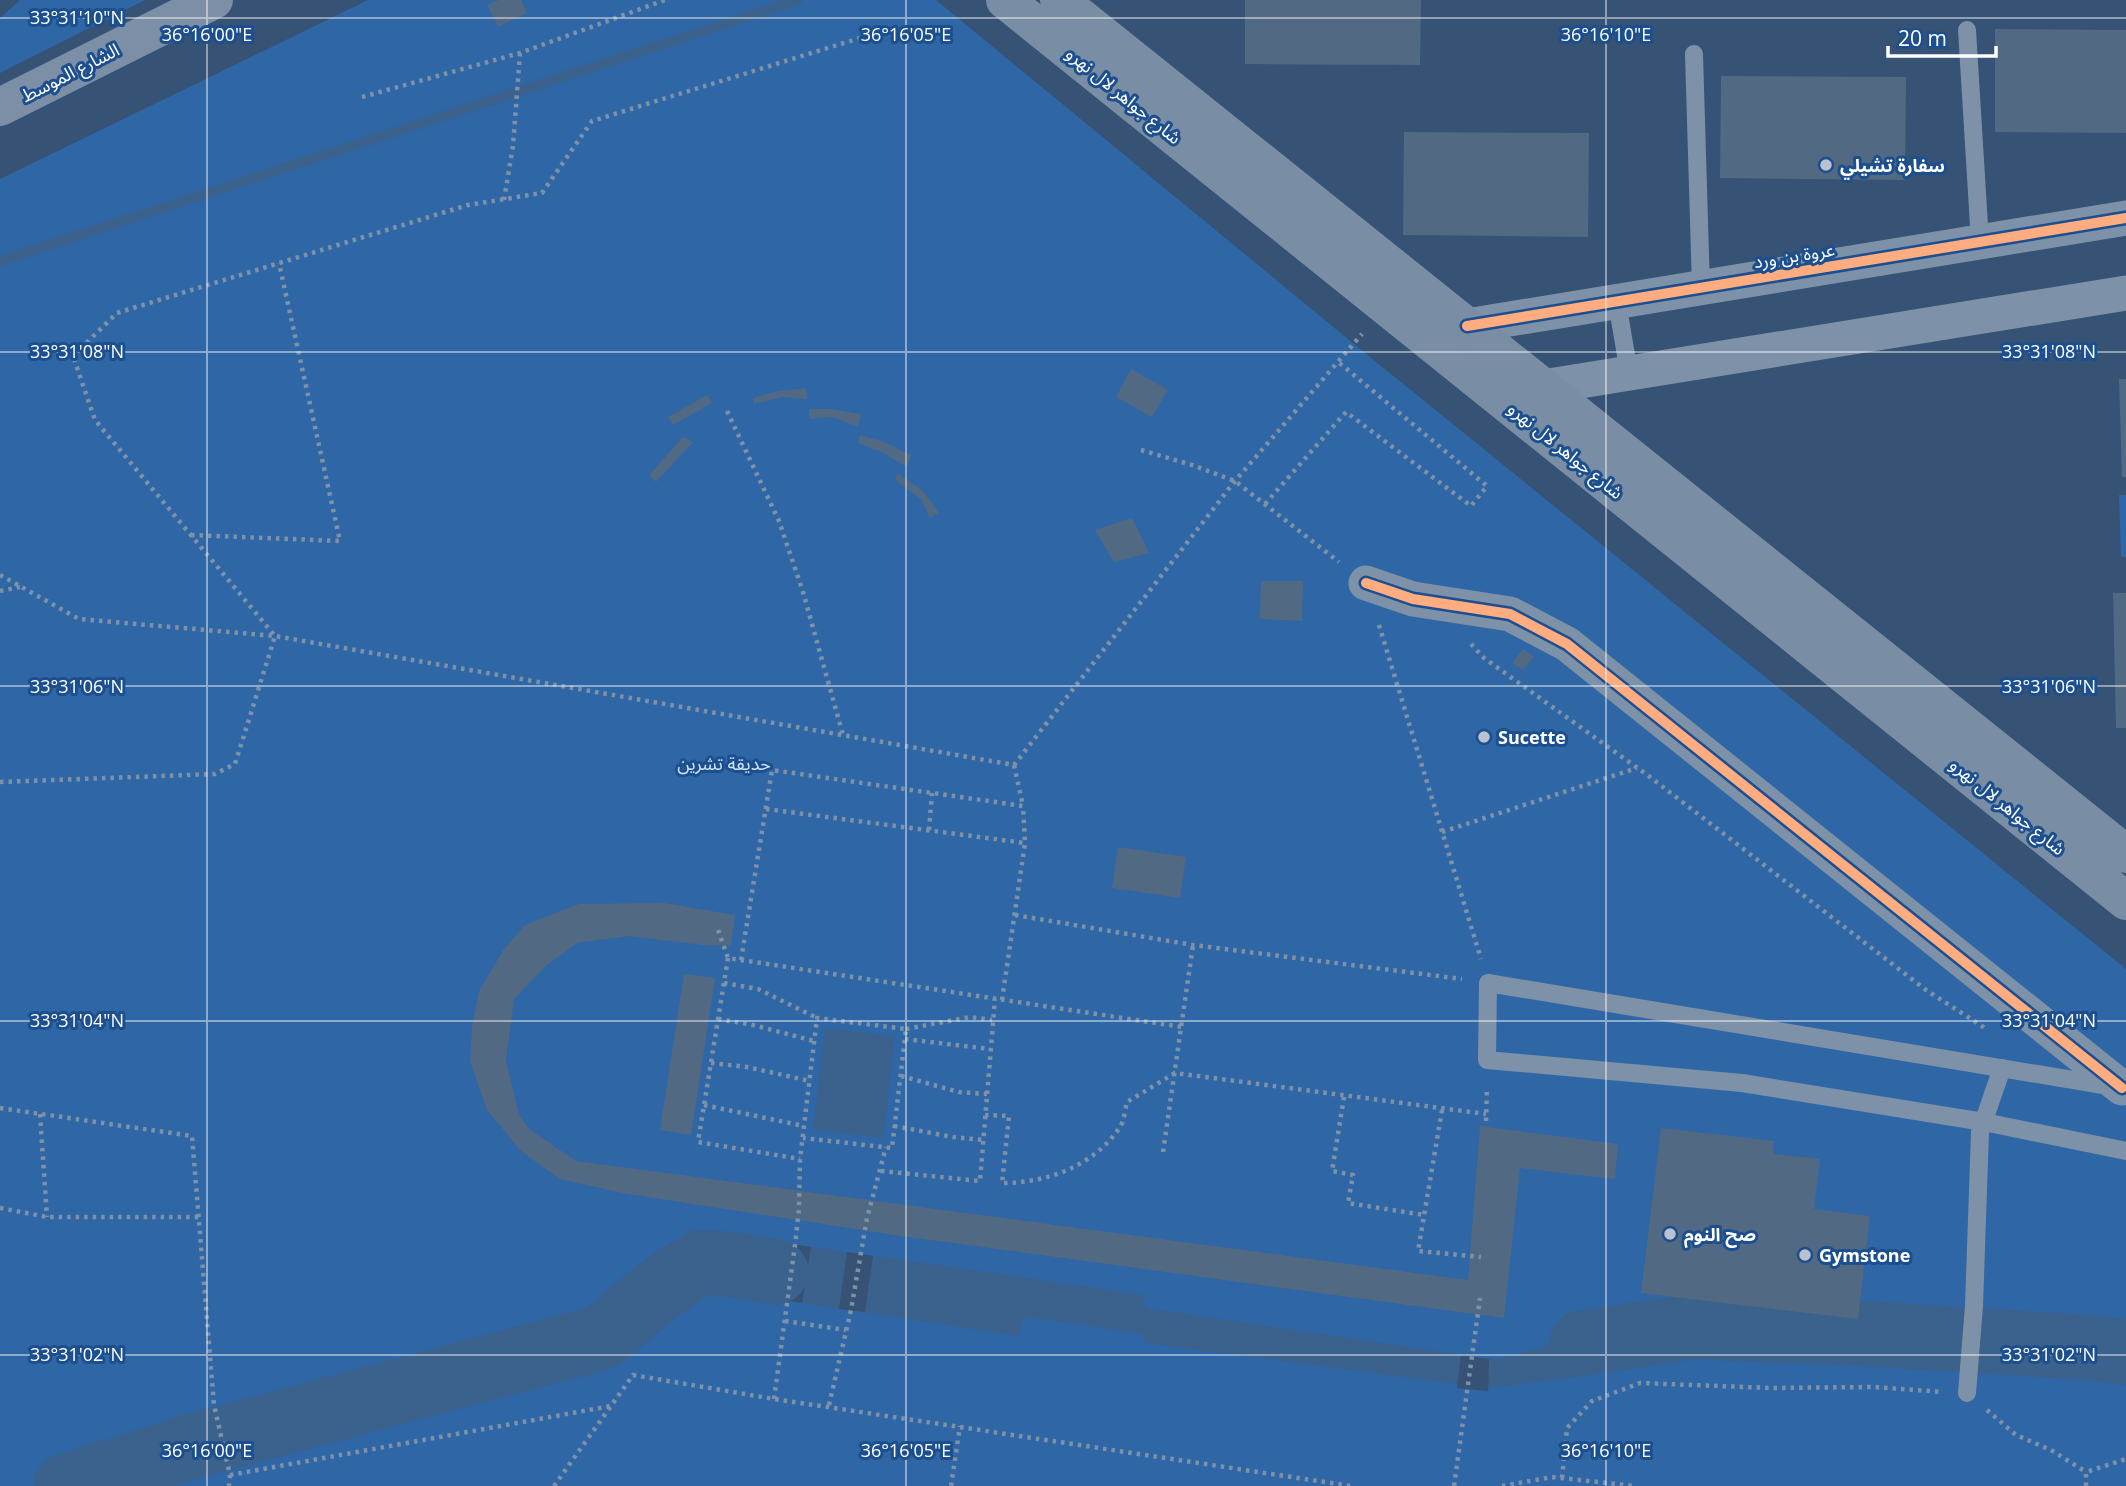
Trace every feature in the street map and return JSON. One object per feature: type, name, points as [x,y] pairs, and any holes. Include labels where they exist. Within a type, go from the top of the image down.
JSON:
[{"type":"main road","name":"الشارع الموسط","points":[[0,107],[215,0]]},
{"type":"main road","name":"شارع جواهر لال نهرو","points":[[1005,0],[2126,901]]},
{"type":"main road","name":"شارع جواهر لال نهرو","points":[[1068,2],[2126,854]]},
{"type":"street","name":"عروة بن ورد","points":[[1467,326],[2126,218]]},
{"type":"street","points":[[1543,387],[2126,293]]},
{"type":"street","points":[[1366,583],[1413,600],[1510,614],[1567,644],[2124,1088]]},
{"type":"lane","points":[[1967,30],[1980,242]]},
{"type":"lane","points":[[1694,54],[1702,288]]},
{"type":"lane","points":[[1617,302],[1629,373]]},
{"type":"lane","points":[[2124,1088],[1488,983],[1487,1060],[1742,1083],[1984,1122],[2126,1151]]},
{"type":"lane","points":[[1968,1393],[1980,1132],[2009,1069]]},
{"type":"path","points":[[362,97],[520,53],[665,0]]},
{"type":"path","points":[[275,636],[95,420],[73,356],[117,313],[468,205],[542,193],[592,121],[860,38]]},
{"type":"path","points":[[504,200],[513,146],[520,53]]},
{"type":"path","points":[[190,534],[340,541],[279,263]]},
{"type":"path","points":[[1014,765],[1234,481],[1385,305]]},
{"type":"path","points":[[1265,505],[1346,412],[1471,506],[1487,486],[1337,361]]},
{"type":"path","points":[[727,411],[779,521],[803,592],[843,735]]},
{"type":"path","points":[[1015,915],[1193,945],[1488,983],[1366,583],[1234,481],[1141,450]]},
{"type":"path","points":[[0,575],[79,619],[275,636],[1014,765]]},
{"type":"path","points":[[0,591],[21,587]]},
{"type":"path","points":[[1433,602],[1484,658],[1637,768],[1926,990],[2003,1040],[2009,1069]]},
{"type":"path","points":[[0,782],[215,775],[235,764],[275,636]]},
{"type":"path","points":[[1002,1000],[1025,843],[1023,806],[1014,765]]},
{"type":"path","points":[[1442,832],[1637,768]]},
{"type":"path","points":[[741,960],[772,770],[1023,806]]},
{"type":"path","points":[[929,830],[932,793]]},
{"type":"path","points":[[765,809],[1025,843]]},
{"type":"path","points":[[718,930],[728,958],[698,1142],[800,1159]]},
{"type":"path","points":[[1163,1152],[1193,945]]},
{"type":"path","points":[[728,958],[1182,1027]]},
{"type":"path","points":[[724,983],[758,989],[817,1018],[906,1029],[970,1017],[992,1020]]},
{"type":"path","points":[[881,1171],[980,1181],[995,999]]},
{"type":"path","points":[[774,1399],[795,1245],[800,1159],[817,1018]]},
{"type":"path","points":[[718,1019],[814,1041]]},
{"type":"path","points":[[803,1138],[892,1148],[906,1029]]},
{"type":"path","points":[[905,1039],[990,1049]]},
{"type":"path","points":[[711,1063],[747,1067],[810,1081]]},
{"type":"path","points":[[985,1115],[1009,1116],[1002,1183],[1015,1183],[1056,1175],[1094,1156],[1121,1126],[1127,1102],[1175,1073],[1486,1114]]},
{"type":"path","points":[[901,1076],[960,1092],[987,1094]]},
{"type":"path","points":[[1344,1097],[1332,1171],[1353,1175],[1348,1203],[1424,1215]]},
{"type":"path","points":[[704,1105],[804,1126]]},
{"type":"path","points":[[0,1108],[192,1136],[214,1405],[230,1475],[229,1486]]},
{"type":"path","points":[[1442,1110],[1418,1251],[1481,1257]]},
{"type":"path","points":[[40,1114],[47,1216]]},
{"type":"path","points":[[894,1126],[983,1140]]},
{"type":"path","points":[[829,1405],[851,1310],[867,1218],[886,1147]]},
{"type":"path","points":[[0,1208],[47,1216],[199,1216]]},
{"type":"path","points":[[1454,1486],[1480,1298]]},
{"type":"path","points":[[785,1321],[846,1330]]},
{"type":"path","points":[[554,1486],[633,1375],[774,1399],[829,1405],[1351,1486]]},
{"type":"path","points":[[1562,1478],[1567,1428],[1592,1401],[1640,1383],[1772,1388],[1874,1387],[1968,1393],[2016,1435],[2051,1450],[2086,1472]]},
{"type":"path","points":[[230,1475],[611,1405]]},
{"type":"path","points":[[951,1486],[960,1426]]},
{"type":"path","points":[[2086,1472],[2126,1459]]},
{"type":"path","points":[[2086,1472],[2086,1486]]},
{"type":"path","points":[[1502,1486],[1552,1477],[1635,1486]]},
{"type":"green space","points":[[20,0],[145,0],[0,73],[0,18]]},
{"type":"green space","name":"حديقة تشرين","points":[[368,0],[936,0],[1354,344],[2126,969],[2126,1486],[0,1486],[0,179]]},
{"type":"green space","points":[[2119,495],[2126,495],[2126,557],[2121,557]]},
{"type":"shaded area","points":[[825,1028],[895,1037],[883,1138],[813,1130]]},
{"type":"shaded area","points":[[686,1229],[1144,1295],[1145,1308],[1489,1359],[1500,1359],[1571,1339],[1661,1330],[1965,1338],[2126,1355],[2126,1374],[2080,1366],[2004,1360],[1847,1355],[1712,1346],[1643,1352],[1583,1376],[1489,1388],[1145,1343],[1143,1334],[1023,1316],[1019,1336],[698,1289],[683,1260]]},
{"type":"pier","points":[[784,1243],[811,1247],[802,1303],[776,1299]]},
{"type":"pier","points":[[847,1252],[873,1256],[865,1312],[839,1309]]},
{"type":"pier","points":[[1461,1355],[1489,1359],[1488,1391],[1457,1388]]},
{"type":"building","points":[[499,0],[521,0],[527,13],[498,27],[487,5]]},
{"type":"building","points":[[1245,0],[1421,0],[1420,65],[1245,64]]},
{"type":"building","points":[[1995,29],[2126,30],[2126,133],[1995,132]]},
{"type":"building","points":[[1721,76],[1906,77],[1905,180],[1720,178]]},
{"type":"building","points":[[1404,132],[1589,133],[1588,237],[1403,235]]},
{"type":"building","points":[[1131,369],[1168,390],[1152,417],[1116,397]]},
{"type":"building","points":[[2119,379],[2126,379],[2126,477],[2122,477]]},
{"type":"building","points":[[806,388],[807,399],[782,397],[754,404],[753,398],[778,391]]},
{"type":"building","points":[[707,395],[712,403],[673,425],[668,417]]},
{"type":"building","points":[[809,409],[831,409],[861,414],[858,427],[833,417],[809,419]]},
{"type":"building","points":[[860,435],[882,441],[911,455],[907,467],[882,452],[858,443]]},
{"type":"building","points":[[683,437],[693,442],[656,482],[649,475]]},
{"type":"building","points":[[897,473],[923,491],[939,513],[930,518],[921,499],[895,480]]},
{"type":"building","points":[[1132,518],[1149,553],[1114,562],[1095,530]]},
{"type":"building","points":[[1261,581],[1303,581],[1302,621],[1260,619]]},
{"type":"building","points":[[2113,593],[2126,593],[2126,728],[2116,728]]},
{"type":"building","points":[[1523,649],[1534,657],[1523,670],[1512,663]]},
{"type":"building","points":[[1118,847],[1186,857],[1180,898],[1112,888]]},
{"type":"building","points":[[664,903],[735,915],[731,946],[629,936],[577,943],[547,965],[514,999],[506,1061],[519,1114],[529,1129],[576,1161],[1468,1280],[1480,1126],[1618,1144],[1615,1179],[1520,1168],[1504,1318],[894,1235],[622,1193],[560,1179],[521,1151],[487,1110],[470,1061],[472,1028],[479,991],[504,949],[525,925],[579,904]]},
{"type":"building","points":[[684,974],[715,978],[691,1135],[660,1130]]},
{"type":"building","points":[[1661,1128],[1774,1141],[1773,1154],[1820,1159],[1814,1209],[1870,1216],[1858,1319],[1641,1293]]},
{"type":"waterway","points":[[0,261],[798,0]]},
{"type":"waterway","points":[[66,1486],[190,1447],[603,1337],[667,1284],[705,1263],[776,1272]]},
{"type":"waterway","points":[[1582,1343],[1691,1327],[1854,1333],[2096,1348],[2126,1353]]},
{"type":"cycle path","points":[[1467,326],[2126,218]]},
{"type":"cycle path","points":[[1366,583],[1413,599],[1510,614],[1567,644],[2122,1088]]},
{"type":"place","name":"سفارة تشيلي","points":[[1826,165]]},
{"type":"place","name":"Sucette","points":[[1484,737]]},
{"type":"place","name":"صح النوم","points":[[1670,1234]]},
{"type":"place","name":"Gymstone","points":[[1805,1255]]}]
